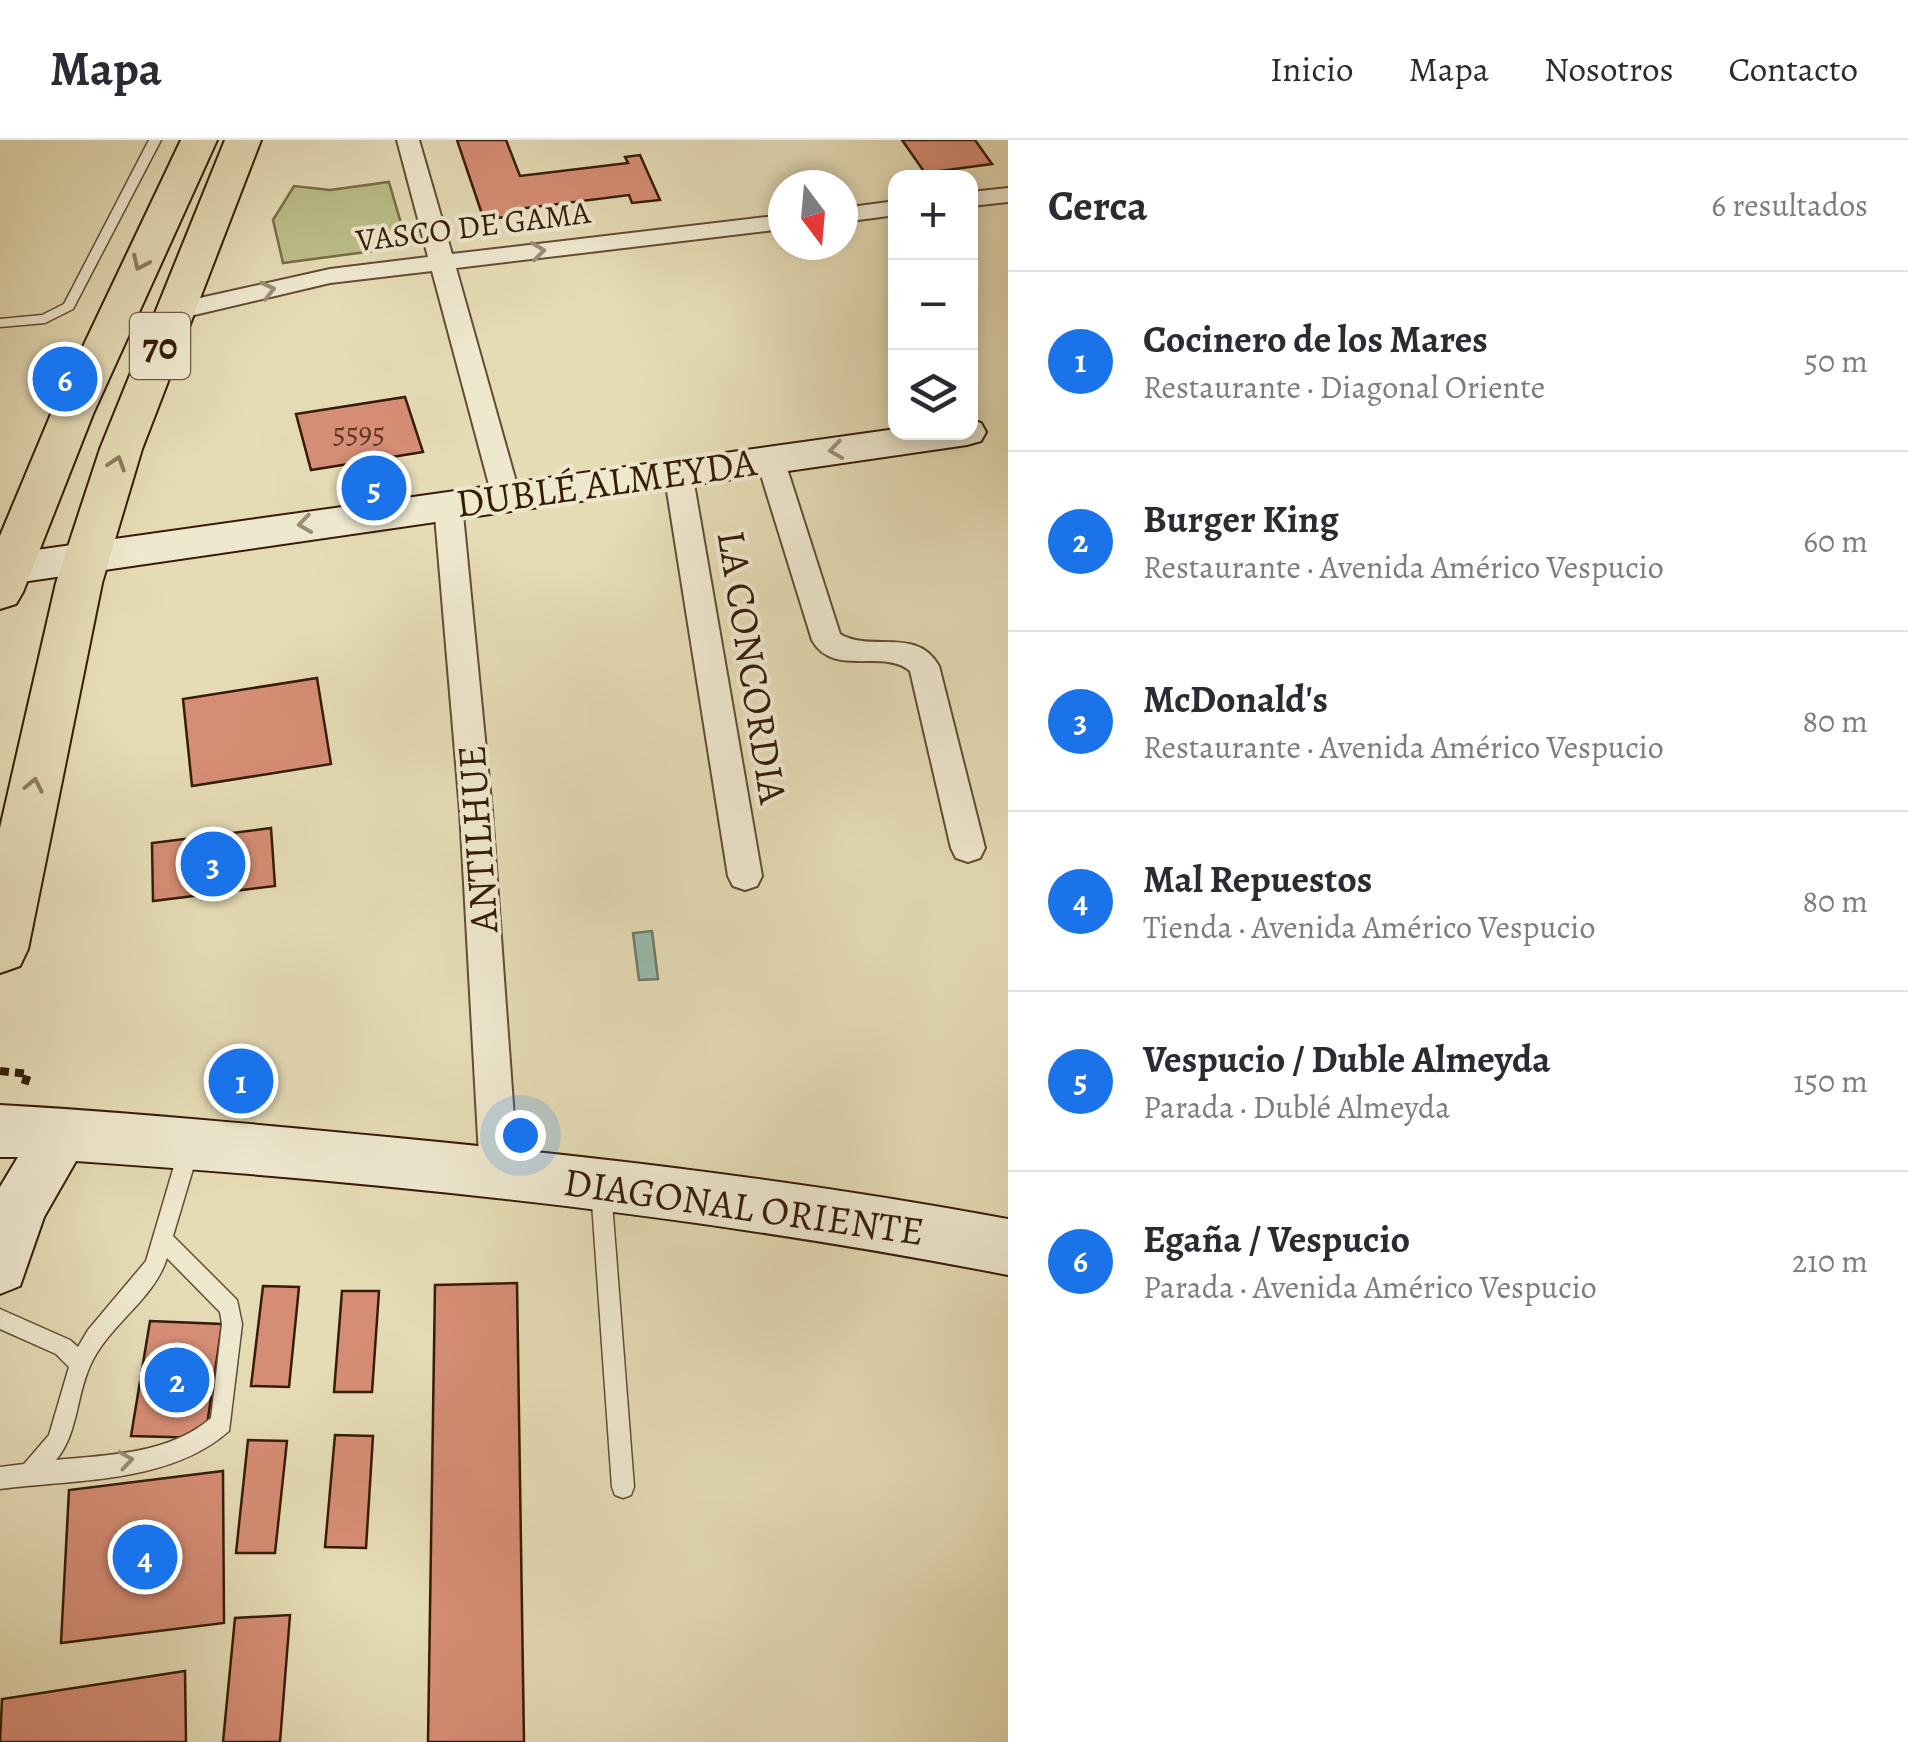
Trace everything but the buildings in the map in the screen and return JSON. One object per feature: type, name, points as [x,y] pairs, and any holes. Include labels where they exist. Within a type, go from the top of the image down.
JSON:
[{"type":"main road","name":"70","points":[[0,949],[62,652],[87,556],[121,449],[243,140]]},
{"type":"main road","name":"70","points":[[3,578],[172,162]]},
{"type":"main road","name":"DUBLÉ ALMEYDA","points":[[978,431],[1008,427]]},
{"type":"main road","name":"DUBLÉ ALMEYDA","points":[[3,578],[87,556],[910,440]]},
{"type":"main road","name":"DIAGONAL ORIENTE","points":[[0,1131],[190,1144],[601,1183],[806,1209],[1008,1247]]},
{"type":"main road","points":[[0,1266],[20,1206],[62,1134]]},
{"type":"street","points":[[408,140],[506,496]]},
{"type":"street","points":[[978,198],[1008,195]]},
{"type":"street","points":[[858,213],[888,209]]},
{"type":"street","name":"VASCO DE GAMA","points":[[173,312],[330,276],[768,224]]},
{"type":"street","name":"LA CONCORDIA","points":[[770,459],[827,640],[845,651],[904,652],[924,666],[968,848]]},
{"type":"street","name":"LA CONCORDIA","points":[[678,472],[745,876]]},
{"type":"street","name":"ANTILHUE","points":[[448,504],[476,811],[498,1174]]},
{"type":"lane","points":[[0,323],[36,321],[69,306],[172,162],[155,140]]},
{"type":"lane","points":[[30,1474],[58,1440],[80,1363],[96,1337],[147,1278],[190,1144]]},
{"type":"lane","points":[[601,1183],[622,1487]]},
{"type":"lane","points":[[0,1478],[157,1455],[195,1445],[212,1435],[221,1423],[232,1324],[230,1307],[162,1239]]},
{"type":"lane","points":[[0,1319],[63,1347],[80,1363]]},
{"type":"path","points":[[0,1071],[28,1074]]},
{"type":"green space","points":[[389,182],[405,237],[396,248],[283,263],[273,220],[294,186],[330,190]]},
{"type":"shaded area","points":[[652,931],[658,979],[639,980],[633,933]]},
{"type":"place","name":"Egaña / Vespucio","points":[[65,379]]},
{"type":"place","name":"Vespucio / Duble Almeyda","points":[[374,488]]},
{"type":"place","name":"McDonald's","points":[[213,864]]},
{"type":"place","name":"Cocinero de los Mares","points":[[241,1081]]},
{"type":"place","name":"Burger King","points":[[177,1380]]},
{"type":"place","name":"Mal Repuestos","points":[[145,1557]]}]
